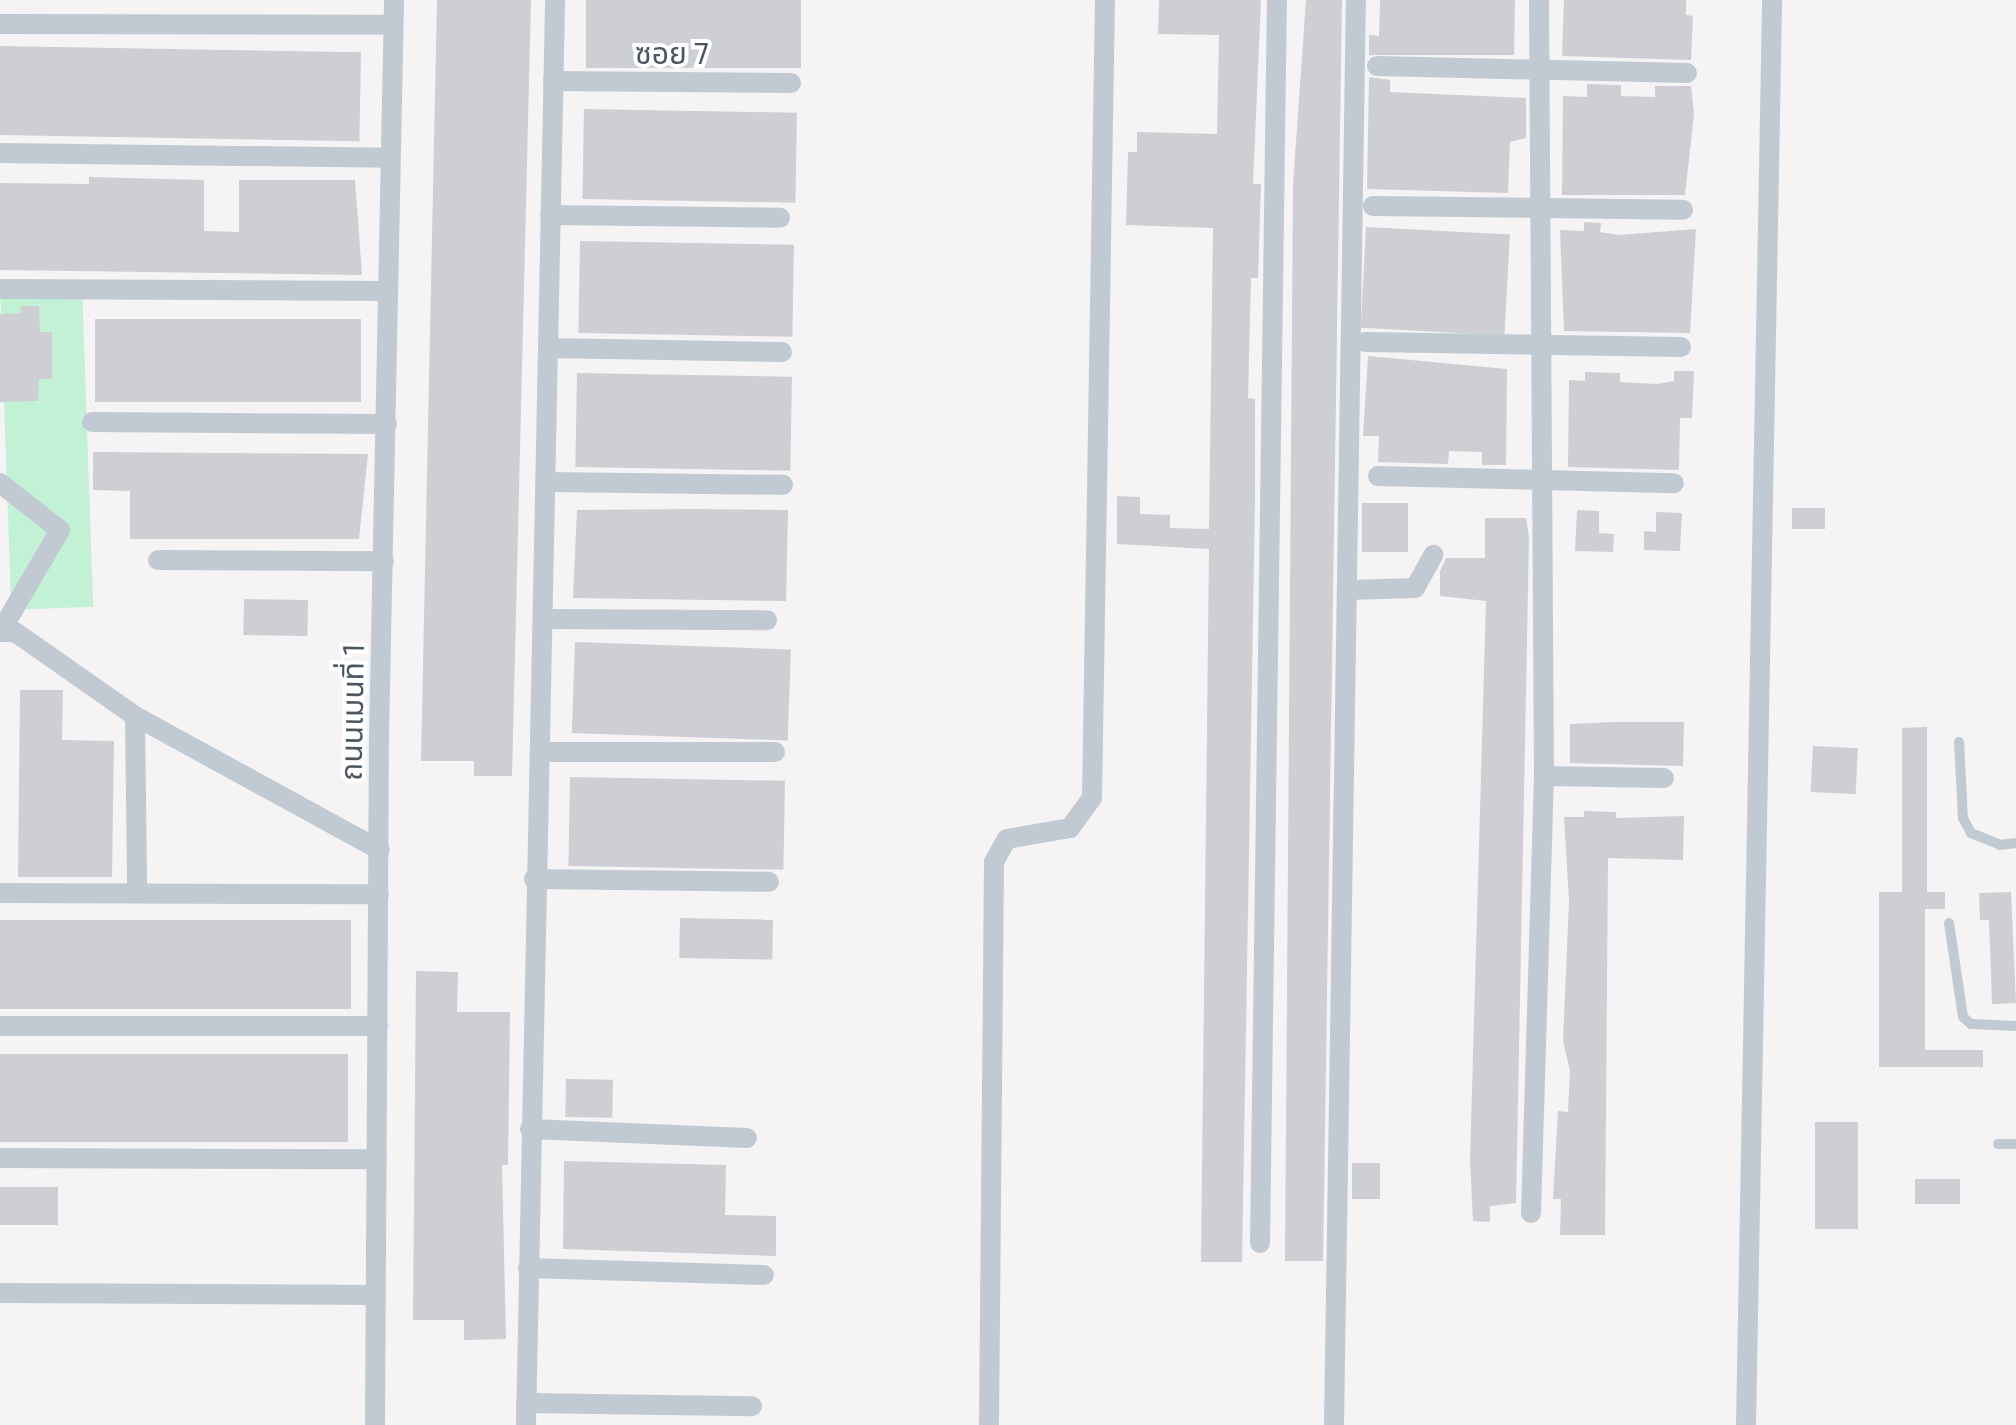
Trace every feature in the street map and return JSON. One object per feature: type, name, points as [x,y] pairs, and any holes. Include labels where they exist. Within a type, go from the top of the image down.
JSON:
[{"type":"street","name":"ถนนเมนที่ 1","points":[[375,1425],[394,0]]},
{"type":"street","points":[[526,1425],[534,878],[549,482],[554,0]]},
{"type":"street","points":[[989,1425],[994,862],[1007,840],[1070,828],[1092,798],[1105,0]]},
{"type":"street","points":[[1260,1244],[1277,0]]},
{"type":"street","points":[[1334,1425],[1356,0]]},
{"type":"street","points":[[1530,1212],[1544,776],[1536,208],[1539,0]]},
{"type":"street","points":[[1746,1425],[1772,0]]},
{"type":"street","points":[[0,24],[393,25]]},
{"type":"street","points":[[1377,66],[1687,73]]},
{"type":"street","name":"ซอย 7","points":[[554,81],[790,83]]},
{"type":"street","points":[[0,153],[390,158]]},
{"type":"street","points":[[1373,206],[1682,210]]},
{"type":"street","points":[[550,215],[780,218]]},
{"type":"street","points":[[0,289],[388,290]]},
{"type":"street","points":[[1366,342],[1680,347]]},
{"type":"street","points":[[549,348],[782,352]]},
{"type":"street","points":[[92,422],[386,424]]},
{"type":"street","points":[[1378,476],[1674,483]]},
{"type":"street","points":[[549,482],[783,485]]},
{"type":"street","points":[[0,483],[60,530],[8,601],[1,632],[15,632],[134,716],[380,850]]},
{"type":"street","points":[[1348,590],[1415,588],[1433,555]]},
{"type":"street","points":[[158,560],[384,561]]},
{"type":"street","points":[[546,619],[768,620]]},
{"type":"street","points":[[134,716],[136,892]]},
{"type":"street","points":[[541,752],[775,752]]},
{"type":"street","points":[[1544,776],[1664,778]]},
{"type":"street","points":[[534,878],[769,882]]},
{"type":"street","points":[[0,893],[380,894]]},
{"type":"street","points":[[0,1026],[378,1026]]},
{"type":"street","points":[[530,1129],[747,1138]]},
{"type":"street","points":[[0,1158],[377,1159]]},
{"type":"street","points":[[528,1268],[764,1275]]},
{"type":"street","points":[[0,1293],[376,1295]]},
{"type":"street","points":[[526,1403],[752,1406]]},
{"type":"lane","points":[[1958,742],[1962,818],[1971,832],[2000,845],[2016,843]]},
{"type":"lane","points":[[1949,923],[1964,1018],[1989,1027],[2016,1026]]},
{"type":"lane","points":[[1998,1144],[2016,1144]]},
{"type":"green space","points":[[82,285],[93,607],[11,610],[0,288]]},
{"type":"building","points":[[437,0],[531,0],[512,776],[474,776],[474,761],[421,761]]},
{"type":"building","points":[[586,0],[801,0],[801,68],[586,68]]},
{"type":"building","points":[[1159,0],[1261,0],[1253,184],[1261,184],[1258,278],[1251,278],[1248,398],[1255,399],[1255,499],[1242,1262],[1201,1262],[1209,549],[1117,544],[1117,496],[1140,497],[1140,514],[1170,515],[1170,528],[1209,529],[1213,228],[1126,225],[1128,152],[1137,152],[1137,132],[1217,134],[1219,35],[1158,34]]},
{"type":"building","points":[[1306,0],[1342,0],[1323,1261],[1285,1261],[1293,185]]},
{"type":"building","points":[[1380,0],[1515,0],[1514,55],[1369,55],[1369,35],[1379,36]]},
{"type":"building","points":[[1564,0],[1686,0],[1686,15],[1693,16],[1691,60],[1562,56]]},
{"type":"building","points":[[0,46],[361,52],[359,141],[0,135]]},
{"type":"building","points":[[1369,77],[1390,80],[1390,92],[1526,98],[1526,138],[1510,142],[1508,193],[1367,189]]},
{"type":"building","points":[[1587,84],[1621,85],[1621,96],[1655,97],[1655,86],[1691,86],[1694,114],[1685,195],[1562,195],[1563,96],[1587,97]]},
{"type":"building","points":[[584,109],[797,113],[795,203],[582,199]]},
{"type":"building","points":[[89,177],[204,180],[204,231],[239,232],[239,180],[355,180],[362,275],[0,270],[0,183],[89,184]]},
{"type":"building","points":[[1584,222],[1601,223],[1600,232],[1619,235],[1696,229],[1690,333],[1564,331],[1560,230],[1584,231]]},
{"type":"building","points":[[1366,227],[1510,235],[1505,335],[1361,328]]},
{"type":"building","points":[[580,241],[794,245],[792,337],[578,333]]},
{"type":"building","points":[[21,306],[39,306],[40,332],[52,332],[52,379],[39,379],[38,401],[0,402],[0,314],[21,313]]},
{"type":"building","points":[[95,319],[361,319],[361,402],[95,402]]},
{"type":"building","points":[[1368,356],[1507,369],[1506,465],[1482,465],[1482,452],[1449,451],[1448,464],[1378,462],[1379,436],[1363,436]]},
{"type":"building","points":[[1674,371],[1694,371],[1692,418],[1680,418],[1679,470],[1568,467],[1569,380],[1585,381],[1585,372],[1620,373],[1620,382],[1657,384],[1674,381]]},
{"type":"building","points":[[577,373],[792,377],[790,471],[575,467]]},
{"type":"building","points":[[93,452],[368,454],[359,539],[130,539],[130,491],[93,490]]},
{"type":"building","points":[[1362,503],[1408,503],[1408,552],[1362,552]]},
{"type":"building","points":[[1792,508],[1825,508],[1825,529],[1792,529]]},
{"type":"building","points":[[577,510],[788,510],[786,601],[573,598]]},
{"type":"building","points":[[1577,510],[1599,511],[1599,533],[1614,534],[1613,552],[1575,551]]},
{"type":"building","points":[[1656,512],[1682,513],[1680,551],[1644,550],[1644,531],[1656,532]]},
{"type":"building","points":[[1485,518],[1526,518],[1529,537],[1516,1203],[1490,1206],[1490,1222],[1473,1221],[1470,1160],[1486,601],[1440,596],[1440,571],[1446,558],[1485,558]]},
{"type":"building","points":[[244,599],[308,600],[307,636],[243,635]]},
{"type":"building","points":[[575,642],[791,650],[788,740],[572,733]]},
{"type":"building","points":[[20,690],[63,690],[62,740],[114,741],[112,877],[18,877]]},
{"type":"building","points":[[1684,722],[1683,766],[1570,763],[1570,724]]},
{"type":"building","points":[[1927,727],[1927,892],[1945,892],[1945,909],[1925,909],[1925,1050],[1983,1050],[1983,1067],[1879,1067],[1879,892],[1902,892],[1902,728]]},
{"type":"building","points":[[1813,746],[1858,748],[1856,794],[1811,792]]},
{"type":"building","points":[[570,777],[785,781],[783,870],[568,866]]},
{"type":"building","points":[[1584,811],[1616,812],[1616,818],[1684,816],[1683,860],[1608,858],[1605,1235],[1560,1235],[1561,1199],[1553,1199],[1558,1111],[1568,1112],[1570,1071],[1563,1041],[1569,900],[1564,817],[1584,817]]},
{"type":"building","points":[[2011,892],[2016,1003],[1992,1004],[1989,920],[1980,920],[1979,893]]},
{"type":"building","points":[[680,918],[773,920],[772,960],[679,958]]},
{"type":"building","points":[[0,920],[351,920],[351,1009],[0,1009]]},
{"type":"building","points":[[416,971],[458,972],[457,1012],[510,1012],[508,1165],[502,1165],[506,1339],[464,1340],[464,1320],[413,1320]]},
{"type":"building","points":[[0,1054],[348,1054],[348,1142],[0,1142]]},
{"type":"building","points":[[566,1079],[613,1080],[612,1118],[565,1117]]},
{"type":"building","points":[[1815,1122],[1858,1122],[1858,1229],[1815,1229]]},
{"type":"building","points":[[564,1161],[726,1165],[725,1215],[776,1216],[776,1256],[563,1249]]},
{"type":"building","points":[[1352,1163],[1380,1163],[1380,1199],[1352,1199]]},
{"type":"building","points":[[1915,1179],[1960,1179],[1960,1204],[1915,1204]]},
{"type":"building","points":[[0,1187],[58,1187],[58,1225],[0,1225]]}]
